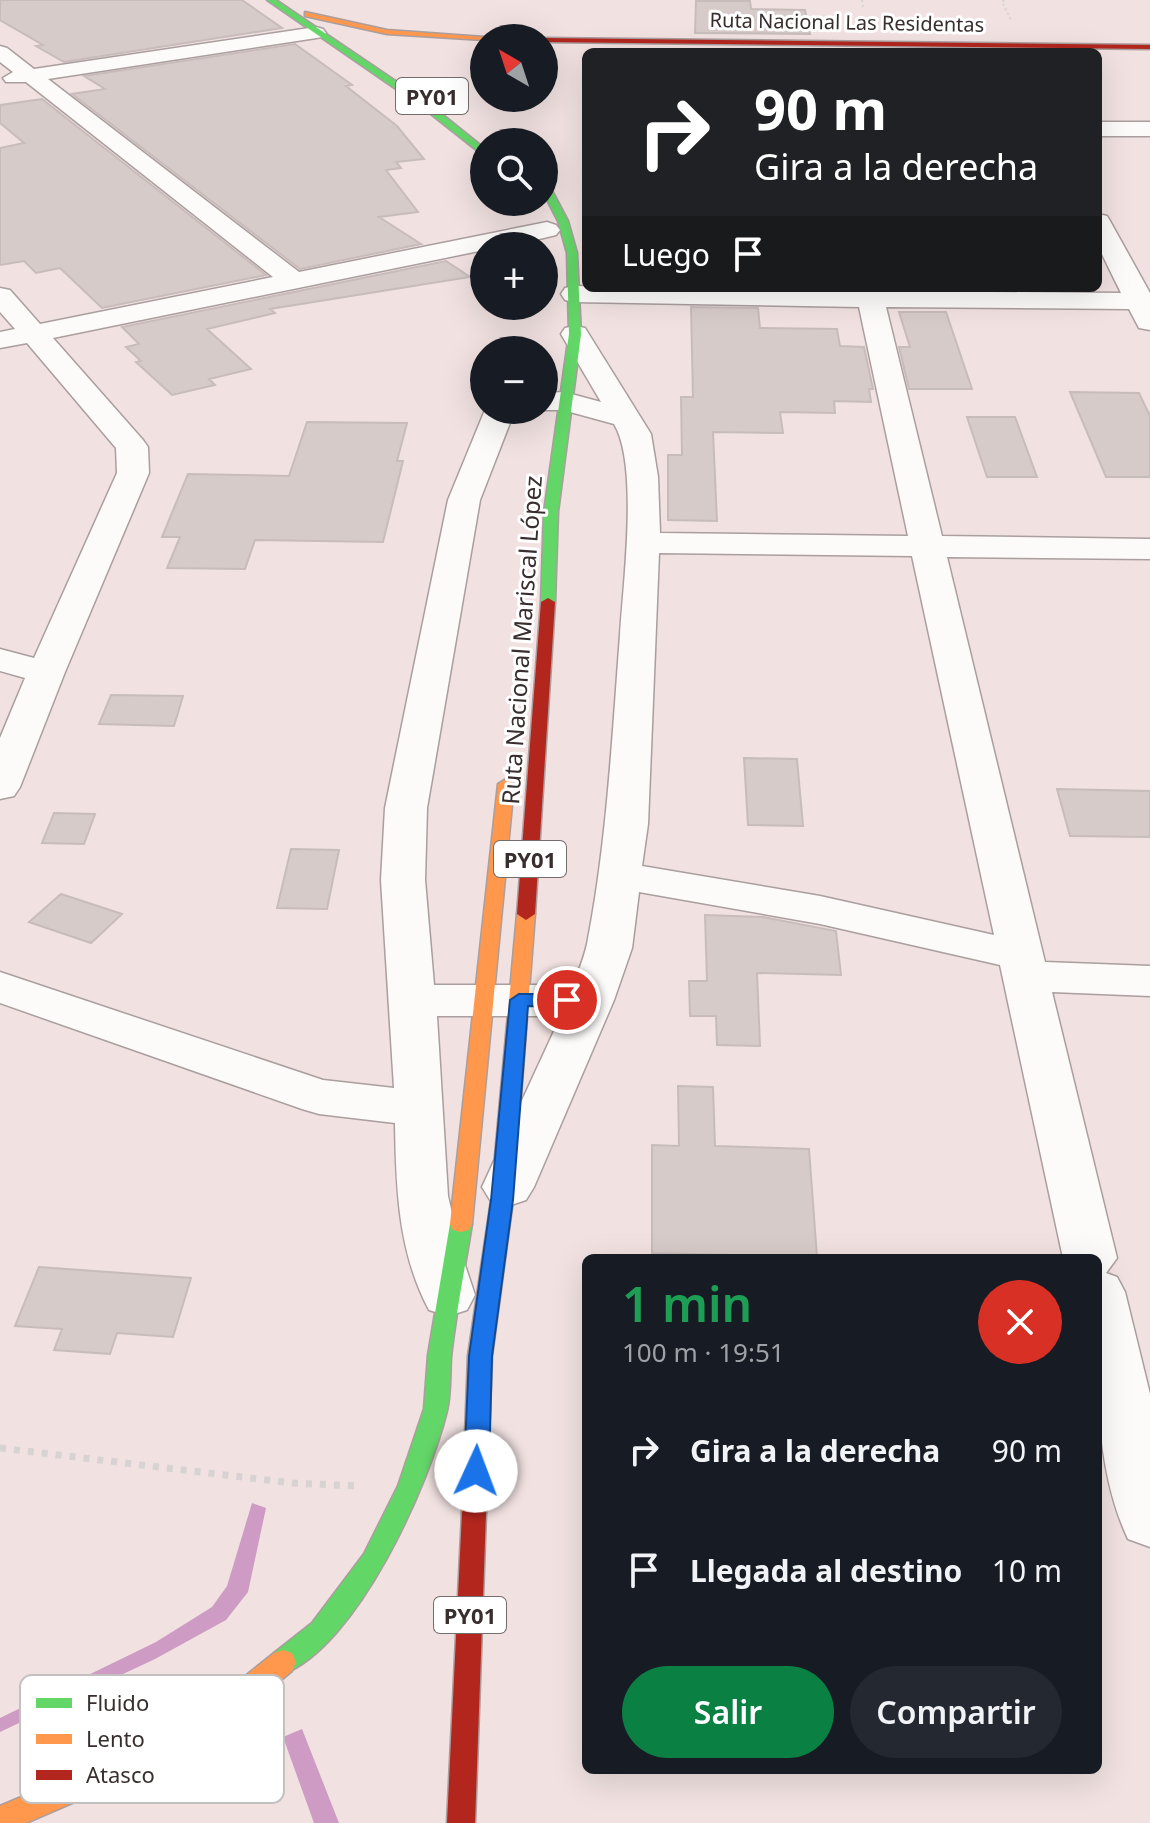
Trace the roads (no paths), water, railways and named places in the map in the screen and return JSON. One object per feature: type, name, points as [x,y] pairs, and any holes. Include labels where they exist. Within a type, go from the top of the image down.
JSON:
[{"type":"highway","name":"PY01","points":[[271,0],[425,105],[470,142]]},
{"type":"highway","name":"PY01","points":[[290,0],[310,24],[367,48],[477,128]]},
{"type":"highway","points":[[310,24],[470,39]]},
{"type":"highway","points":[[367,68],[367,48],[470,41]]},
{"type":"highway","name":"Ruta Nacional Las Residentas","points":[[558,41],[601,46],[1150,47]]},
{"type":"highway","points":[[412,83],[409,58],[470,44]]},
{"type":"highway","name":"Ruta Nacional Mariscal López","points":[[557,336],[574,294],[569,242],[558,212]]},
{"type":"highway","name":"Ruta Nacional Mariscal López","points":[[542,221],[559,269],[558,333]]},
{"type":"highway","name":"Ruta Nacional Mariscal López","points":[[267,1675],[321,1631],[373,1562],[410,1487],[436,1409],[448,1295],[502,1000],[546,643],[551,512],[535,424]]},
{"type":"highway","name":"Ruta Nacional Mariscal López","points":[[461,1823],[480,1356],[502,1200],[507,767]]},
{"type":"highway","name":"Ruta Nacional Mariscal López","points":[[0,1820],[40,1803]]},
{"type":"street","points":[[0,80],[310,24]]},
{"type":"street","points":[[0,52],[293,280]]},
{"type":"street","points":[[1102,129],[1150,129]]},
{"type":"street","points":[[0,340],[293,280],[542,221]]},
{"type":"street","points":[[1102,228],[1146,308]]},
{"type":"street","points":[[574,294],[669,298],[870,293],[1146,308]]},
{"type":"street","points":[[870,293],[1089,1254]]},
{"type":"street","points":[[0,296],[105,412],[132,447],[133,473],[46,672],[0,787]]},
{"type":"street","points":[[502,1200],[591,1000],[609,948],[627,824],[643,543],[642,477],[636,434],[628,418],[558,333]]},
{"type":"street","points":[[558,409],[628,418]]},
{"type":"street","points":[[448,1295],[435,1256],[422,1196],[420,1108],[403,880],[406,808],[464,500],[518,424]]},
{"type":"street","points":[[643,543],[1150,549]]},
{"type":"street","points":[[0,660],[46,672]]},
{"type":"street","points":[[621,876],[820,910],[1023,966],[1150,981]]},
{"type":"street","points":[[0,987],[319,1097],[420,1108]]},
{"type":"street","points":[[410,1001],[591,1000]]},
{"type":"street","points":[[1102,1310],[1150,1520]]}]
